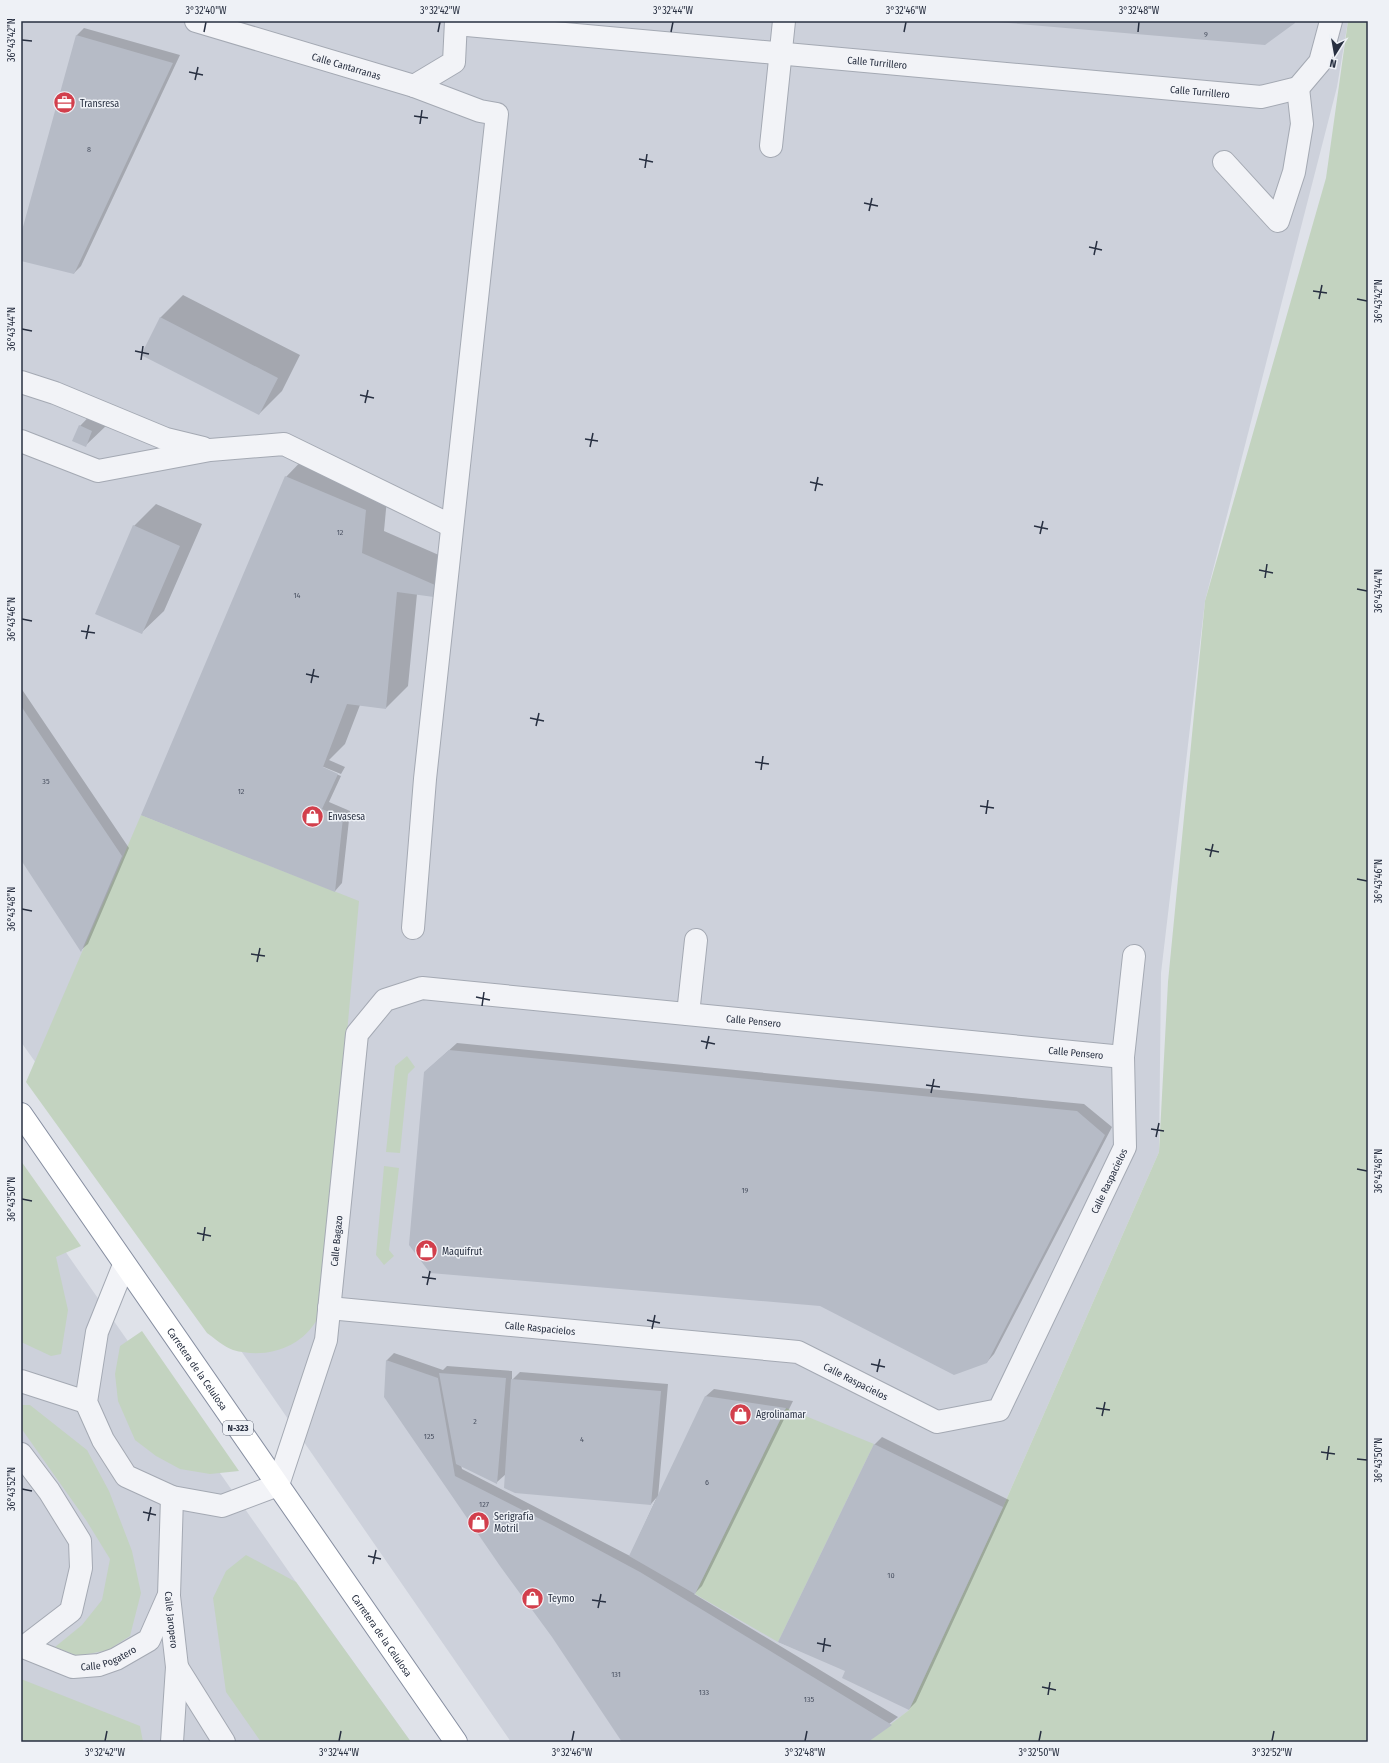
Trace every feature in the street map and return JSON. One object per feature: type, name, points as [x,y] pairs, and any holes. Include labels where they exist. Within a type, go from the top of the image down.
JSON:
[{"type":"highway","name":"Carretera de la Celulosa","points":[[21,1114],[124,1265],[456,1742]]},
{"type":"street","name":"Calle Cantarranas","points":[[196,21],[414,86],[480,111],[497,114],[452,526]]},
{"type":"street","points":[[771,146],[784,21]]},
{"type":"street","points":[[1224,162],[1278,221],[1294,172],[1302,124],[1298,88],[1320,62],[1331,21]]},
{"type":"street","points":[[414,86],[454,62],[456,22]]},
{"type":"street","name":"Calle Turrillero","points":[[456,22],[781,54],[1261,97],[1298,88]]},
{"type":"street","points":[[21,382],[54,393],[166,440],[210,450]]},
{"type":"street","points":[[21,441],[98,471],[210,450],[284,444],[452,526],[425,779],[413,928]]},
{"type":"street","points":[[688,1014],[696,940]]},
{"type":"street","points":[[1123,1057],[1134,956]]},
{"type":"street","name":"Calle Pensero","points":[[385,1000],[422,988],[1123,1057]]},
{"type":"street","name":"Calle Bagazo","points":[[278,1485],[326,1340],[357,1034],[385,1000]]},
{"type":"street","name":"Calle Raspacielos","points":[[329,1308],[798,1352],[937,1422],[999,1410],[1126,1147],[1123,1057]]},
{"type":"street","points":[[124,1265],[97,1332],[86,1402],[103,1440],[126,1476],[172,1497],[222,1506],[278,1485]]},
{"type":"street","points":[[21,1380],[86,1402]]},
{"type":"street","points":[[21,1454],[49,1491],[80,1541],[82,1568],[71,1611],[23,1647]]},
{"type":"street","name":"Calle Jaropero","points":[[172,1497],[169,1596],[177,1667],[172,1742]]},
{"type":"street","name":"Calle Pogatero","points":[[23,1647],[73,1667],[99,1665],[116,1659],[149,1640],[169,1596]]},
{"type":"street","points":[[177,1667],[224,1742]]},
{"type":"shaded area","points":[[21,21],[1348,21],[1337,87],[1205,601],[1161,973],[1159,1152],[1003,1507],[909,1710],[892,1724],[922,1742],[511,1742],[237,1345],[21,1042]]},
{"type":"shaded area","points":[[21,1188],[296,1582],[411,1742],[21,1742]]},
{"type":"green space","points":[[1348,21],[1368,21],[1368,1742],[868,1742],[909,1710],[1003,1507],[1159,1152],[1168,982],[1205,601],[1326,178]]},
{"type":"green space","points":[[141,815],[359,901],[323,1297],[320,1313],[311,1329],[292,1344],[281,1349],[257,1353],[233,1350],[223,1345],[207,1333],[26,1082]]},
{"type":"green space","points":[[407,1056],[415,1067],[408,1074],[400,1153],[386,1152],[395,1066]]},
{"type":"green space","points":[[21,1161],[81,1246],[56,1257],[68,1310],[61,1354],[51,1356],[21,1342]]},
{"type":"green space","points":[[384,1166],[399,1168],[389,1250],[394,1256],[384,1265],[376,1255]]},
{"type":"green space","points":[[142,1331],[239,1471],[210,1474],[180,1469],[156,1456],[135,1440],[118,1401],[115,1374],[120,1346]]},
{"type":"green space","points":[[21,1405],[30,1405],[87,1450],[109,1491],[132,1551],[141,1593],[130,1636],[108,1650],[78,1656],[55,1647],[82,1625],[102,1600],[110,1559],[86,1520],[21,1428]]},
{"type":"green space","points":[[786,1408],[874,1444],[778,1642],[695,1594]]},
{"type":"green space","points":[[246,1555],[296,1582],[411,1742],[261,1742],[226,1692],[213,1598],[226,1571]]},
{"type":"green space","points":[[21,1679],[140,1726],[143,1742],[21,1742]]},
{"type":"building","points":[[985,21],[1295,21],[1295,23],[1265,45]]},
{"type":"building","points":[[76,35],[173,63],[74,274],[21,261],[21,234]]},
{"type":"building","points":[[160,317],[278,378],[259,415],[141,355]]},
{"type":"building","points":[[79,425],[92,431],[86,447],[72,441]]},
{"type":"building","points":[[285,476],[366,510],[362,553],[435,585],[434,597],[397,592],[386,709],[347,704],[323,767],[338,774],[322,809],[343,818],[335,892],[141,815]]},
{"type":"building","points":[[133,525],[180,546],[142,634],[95,614]]},
{"type":"building","points":[[21,706],[122,856],[81,952],[21,860]]},
{"type":"building","points":[[449,1050],[1077,1111],[1105,1135],[987,1363],[954,1375],[820,1306],[430,1273],[409,1245],[424,1072]]},
{"type":"building","points":[[386,1360],[438,1378],[455,1476],[554,1526],[640,1572],[892,1725],[868,1742],[622,1742],[552,1637],[500,1566],[384,1397]]},
{"type":"building","points":[[439,1373],[506,1378],[497,1484],[456,1464]]},
{"type":"building","points":[[511,1379],[661,1391],[651,1505],[515,1493],[504,1488]]},
{"type":"building","points":[[705,1396],[786,1408],[695,1594],[629,1556]]},
{"type":"building","points":[[874,1444],[1003,1507],[909,1710],[842,1678],[845,1671],[778,1642]]},
{"type":"place","name":"Transresa","points":[[64,103]]},
{"type":"place","name":"Envasesa","points":[[313,816]]},
{"type":"place","name":"Maquifrut","points":[[427,1251]]},
{"type":"place","name":"Agrolinamar","points":[[741,1414]]},
{"type":"place","name":"Serigrafía Motril","points":[[478,1522]]},
{"type":"place","name":"Teymo","points":[[532,1598]]}]
